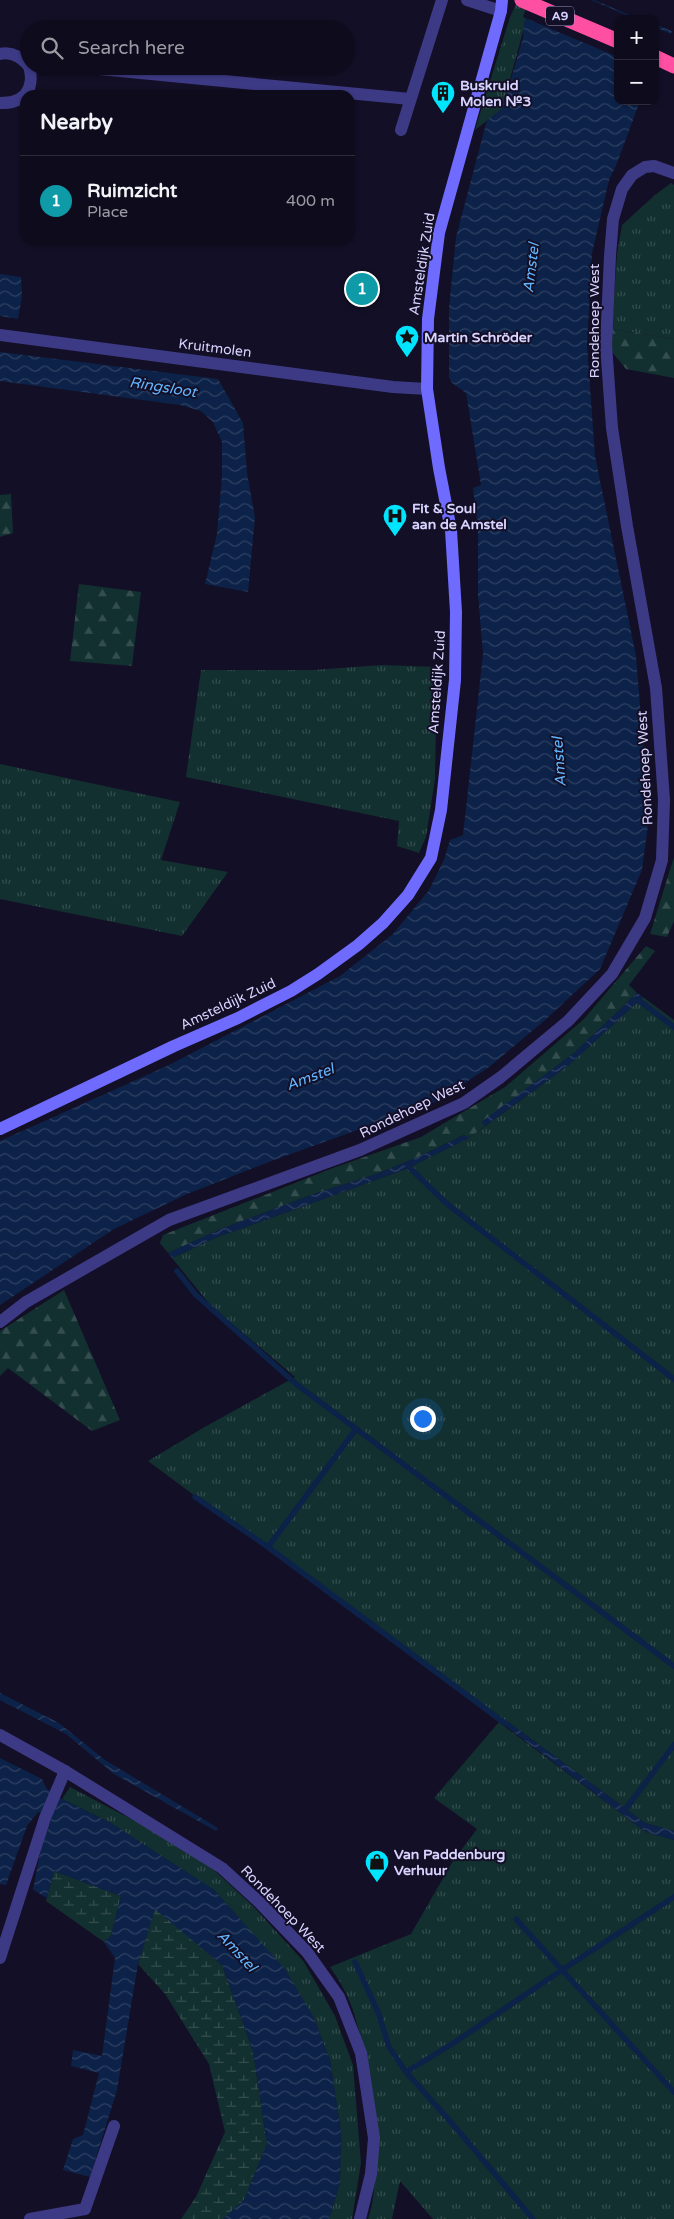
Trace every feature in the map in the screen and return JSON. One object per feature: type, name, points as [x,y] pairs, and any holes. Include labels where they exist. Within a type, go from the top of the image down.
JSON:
[{"type":"highway","name":"A9","points":[[522,0],[614,39]]},
{"type":"highway","points":[[659,59],[674,66]]},
{"type":"street","points":[[401,130],[442,0]]},
{"type":"street","points":[[467,0],[501,6]]},
{"type":"street","name":"Amsteldijk Zuid","points":[[0,1129],[174,1046],[238,1018],[291,991],[358,945],[383,924],[408,895],[431,858],[441,810],[455,680],[456,612],[452,530],[439,468],[427,389],[429,310],[440,233],[501,6]]},
{"type":"street","points":[[0,54],[13,54],[20,57]]},
{"type":"street","points":[[28,90],[31,85],[32,75]]},
{"type":"street","points":[[162,75],[317,90]]},
{"type":"street","points":[[355,94],[410,99]]},
{"type":"street","points":[[0,102],[10,103],[20,99]]},
{"type":"street","name":"Rondehoep West","points":[[0,1322],[26,1302],[168,1220],[360,1150],[464,1103],[501,1077],[568,1022],[612,974],[645,918],[662,860],[664,800],[656,688],[627,526],[614,438],[606,345],[613,219],[622,189],[632,175],[645,167],[654,166],[674,174]]},
{"type":"street","name":"Kruitmolen","points":[[0,335],[393,387],[427,389]]},
{"type":"street","name":"Rondehoep West","points":[[0,1735],[65,1770],[222,1868],[258,1901],[307,1952],[339,1998],[361,2053],[374,2138],[371,2174],[360,2219]]},
{"type":"street","points":[[0,1958],[44,1818],[65,1770]]},
{"type":"street","points":[[30,2219],[84,2209],[114,2126]]},
{"type":"green space","points":[[518,0],[531,2],[502,109],[475,130],[510,17]]},
{"type":"green space","points":[[671,183],[674,185],[674,339],[612,329],[617,254],[622,225]]},
{"type":"green space","points":[[612,329],[674,339],[674,378],[626,369],[612,352]]},
{"type":"green space","points":[[11,494],[13,533],[0,537],[0,495]]},
{"type":"green space","points":[[79,584],[141,592],[132,666],[70,661]]},
{"type":"green space","points":[[382,665],[437,667],[435,779],[426,837],[419,853],[397,846],[399,821],[186,777],[201,670],[313,670]]},
{"type":"green space","points":[[0,764],[180,802],[161,860],[228,872],[182,936],[0,899]]},
{"type":"green space","points":[[674,857],[674,921],[667,937],[650,934]]},
{"type":"green space","points":[[646,946],[655,951],[629,985],[637,993],[574,1053],[482,1122],[485,1126],[469,1138],[464,1135],[377,1174],[314,1194],[221,1229],[168,1253],[160,1243],[163,1235],[333,1168],[421,1137],[505,1087],[584,1019]]},
{"type":"green space","points":[[643,997],[674,1020],[674,1831],[645,1823],[507,1721],[500,1723],[646,1832],[674,1840],[674,2219],[433,2219],[400,2181],[392,2219],[368,2219],[373,2199],[375,2173],[372,2110],[368,2077],[356,2020],[345,1991],[330,1967],[411,1934],[453,1861],[477,1829],[434,1798],[499,1722],[148,1461],[295,1377],[211,1306],[172,1258],[215,1238],[406,1169],[469,1138],[569,1065]]},
{"type":"green space","points":[[64,1290],[120,1420],[92,1431],[8,1368],[0,1376],[0,1331]]},
{"type":"green space","points":[[70,1787],[150,1829],[214,1870],[254,1907],[304,1962],[335,2016],[353,2065],[361,2163],[352,2219],[329,2219],[340,2183],[341,2132],[330,2060],[313,2016],[237,1916],[214,1890],[109,1822],[62,1799]]},
{"type":"green space","points":[[54,1871],[121,1896],[111,1936],[104,1942],[46,1901]]},
{"type":"green space","points":[[155,1908],[222,1965],[253,2051],[267,2144],[244,2200],[223,2219],[181,2219],[196,2197],[225,2132],[209,2064],[165,1994],[138,1964]]},
{"type":"water","name":"Amstel","points":[[533,0],[674,0],[673,29],[659,59],[659,15],[614,15],[614,105],[639,105],[609,180],[592,253],[587,345],[595,456],[636,656],[649,817],[642,870],[600,969],[544,1021],[489,1067],[438,1101],[274,1160],[187,1194],[114,1229],[0,1305],[0,1141],[167,1066],[340,976],[393,934],[429,890],[444,860],[450,840],[463,835],[483,654],[478,595],[478,529],[473,488],[481,485],[466,393],[452,383],[449,377],[449,308],[456,237],[487,120],[502,109],[523,38],[524,23]]},
{"type":"water","points":[[0,274],[21,277],[22,296],[18,319],[0,316]]},
{"type":"water","name":"Ringsloot","points":[[0,352],[218,379],[243,423],[247,473],[255,517],[248,592],[205,584],[217,534],[222,476],[222,442],[213,422],[201,411],[180,405],[0,381]]},
{"type":"water","points":[[637,993],[643,997],[569,1065],[485,1126],[481,1122],[574,1053]]},
{"type":"water","points":[[464,1135],[469,1138],[406,1169],[215,1238],[172,1258],[168,1253],[221,1229],[314,1194],[377,1174]]},
{"type":"water","points":[[0,1693],[59,1723],[105,1760],[218,1828],[216,1831],[114,1774],[66,1734],[0,1700]]},
{"type":"water","points":[[507,1721],[645,1823],[674,1831],[674,1840],[646,1832],[500,1722]]},
{"type":"water","name":"Amstel","points":[[0,1758],[42,1779],[47,1789],[62,1799],[109,1822],[213,1889],[285,1969],[313,2016],[330,2060],[341,2132],[340,2183],[329,2219],[223,2219],[244,2200],[267,2144],[253,2051],[222,1965],[155,1909],[138,1964],[117,2090],[90,2177],[63,2170],[73,2139],[83,2135],[99,2073],[71,2066],[73,2050],[102,2056],[115,1958],[104,1942],[111,1936],[121,1896],[54,1871],[47,1898],[33,1890],[41,1848],[52,1817],[38,1812],[27,1826],[6,1885],[0,1884]]},
{"type":"pier","points":[[529,0],[591,0],[626,15],[614,15],[614,55],[523,17]]},
{"type":"pier","points":[[594,0],[674,0],[674,32],[659,26],[659,15],[630,15]]},
{"type":"pier","points":[[659,29],[673,35],[659,62]]},
{"type":"waterway","points":[[637,999],[674,1027]]},
{"type":"waterway","points":[[408,1166],[446,1203],[674,1379]]},
{"type":"waterway","points":[[177,1271],[196,1295],[296,1384],[674,1666]]},
{"type":"waterway","points":[[195,1497],[268,1547],[356,1429]]},
{"type":"waterway","points":[[268,1547],[506,1724]]},
{"type":"waterway","points":[[627,1807],[674,1745]]},
{"type":"waterway","points":[[674,1897],[562,1970],[674,2092]]},
{"type":"waterway","points":[[516,1919],[562,1970],[452,2044],[406,2072],[533,2219]]},
{"type":"waterway","points":[[355,1962],[378,2012],[389,2047],[406,2072]]},
{"type":"place","name":"Buskruid Molen №3","points":[[443,114]]},
{"type":"place","name":"Ruimzicht","points":[[362,289]]},
{"type":"place","name":"Martin Schröder","points":[[407,358]]},
{"type":"place","name":"Fit & Soul aan de Amstel","points":[[395,537]]},
{"type":"place","name":"Van Paddenburg Verhuur","points":[[377,1883]]}]
